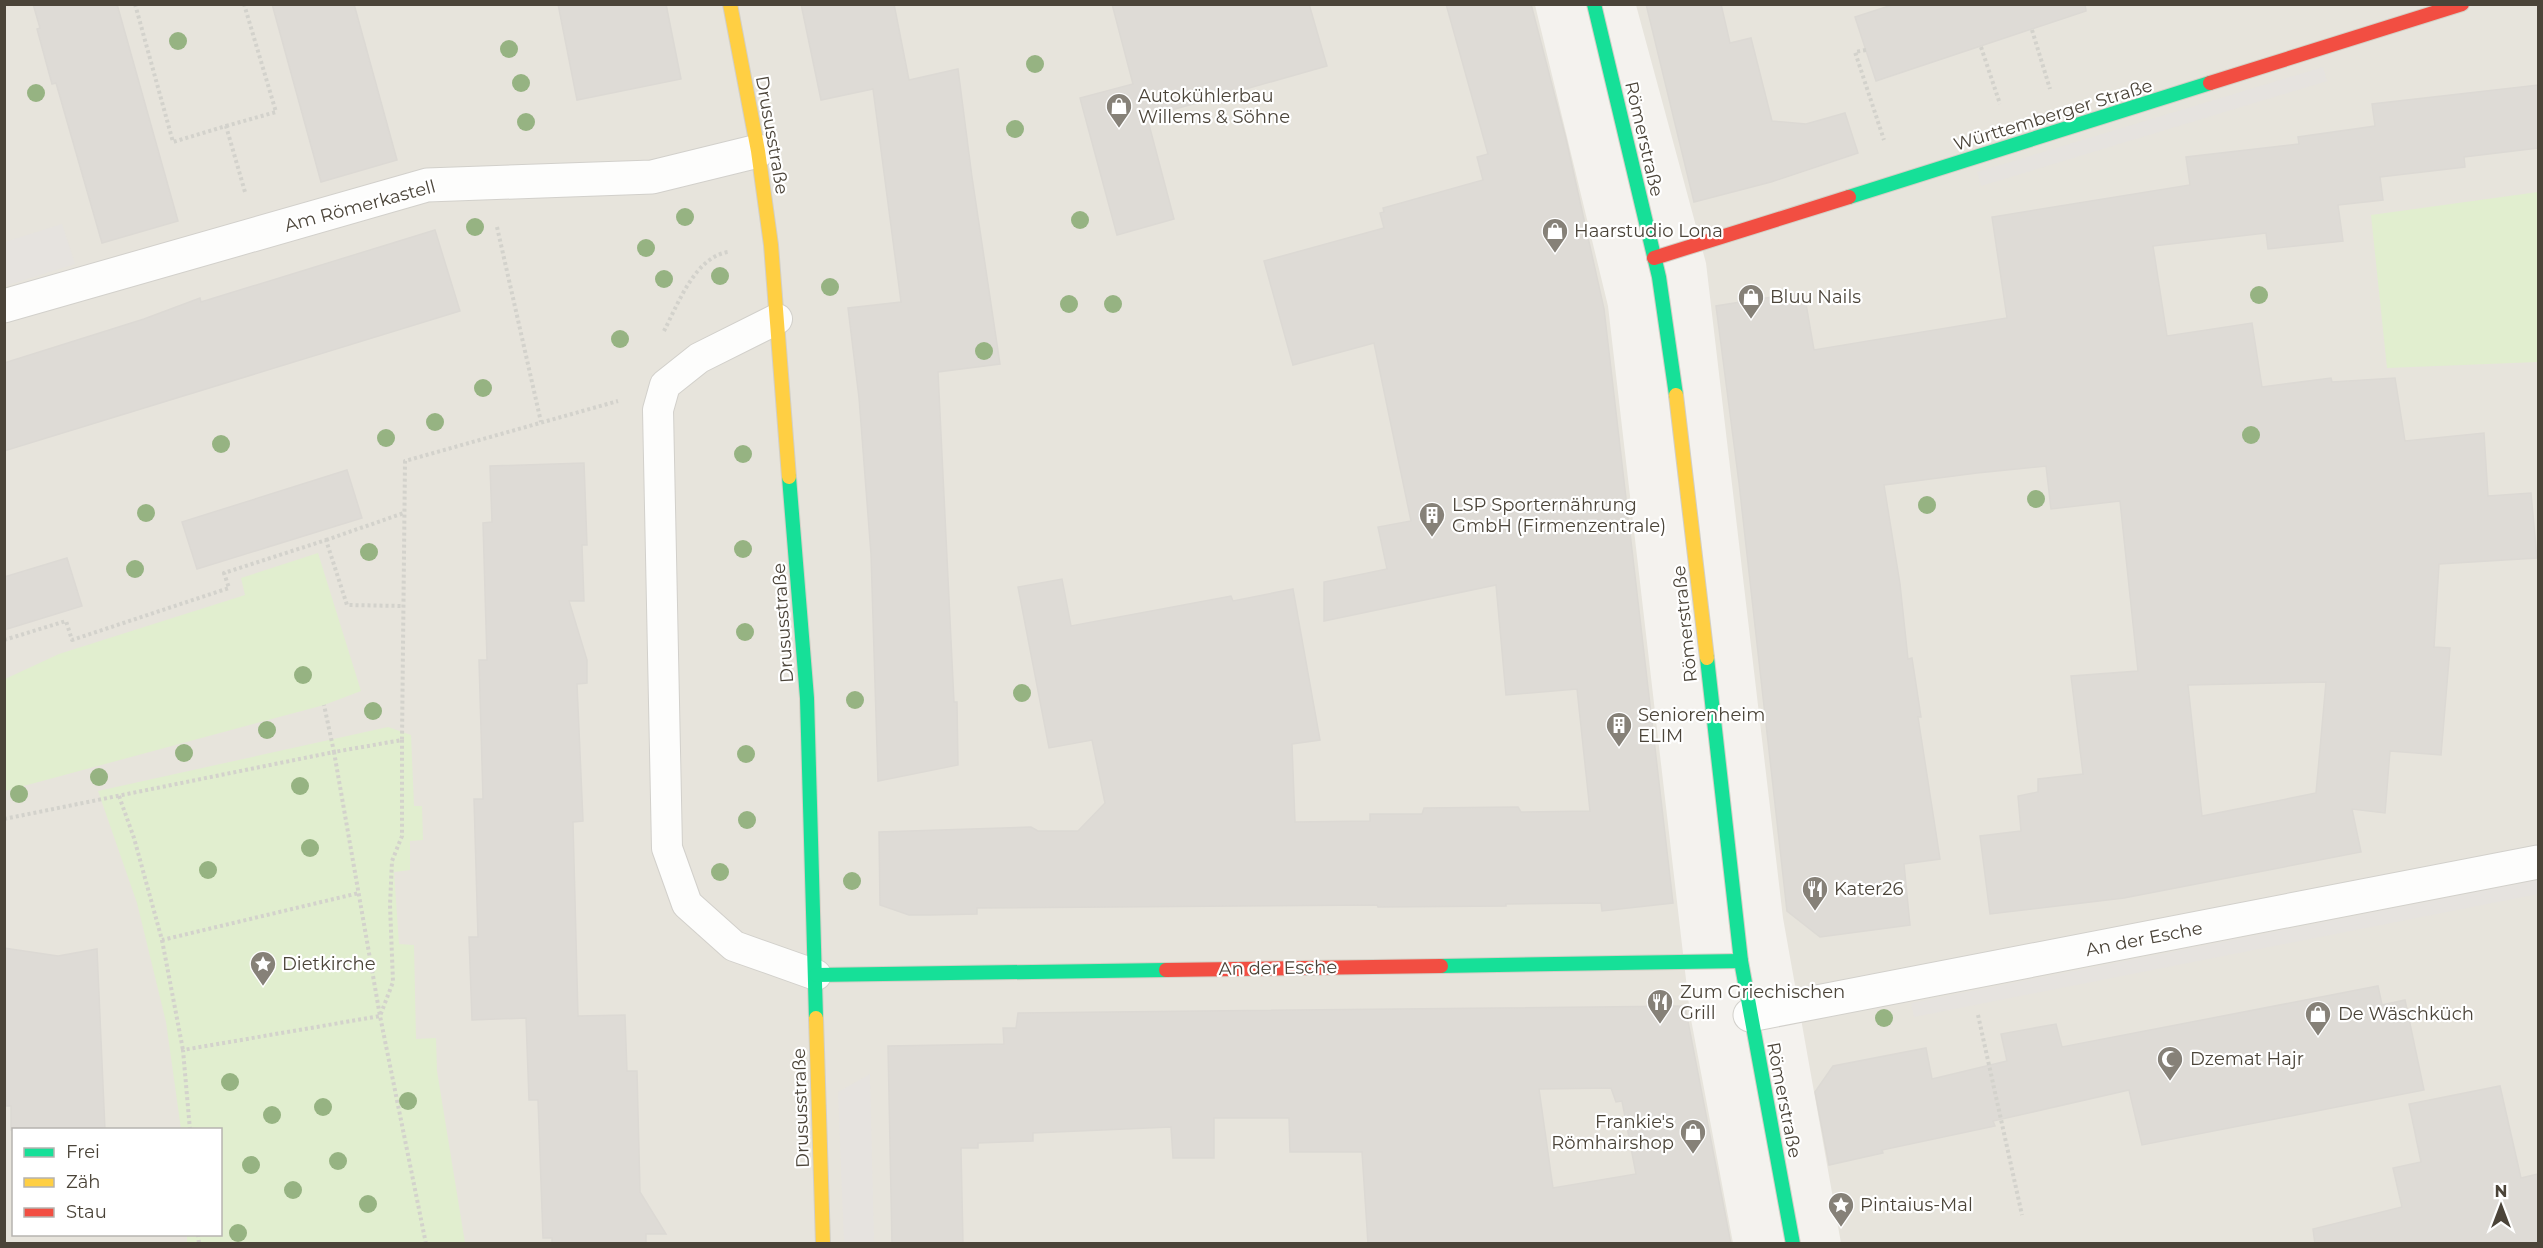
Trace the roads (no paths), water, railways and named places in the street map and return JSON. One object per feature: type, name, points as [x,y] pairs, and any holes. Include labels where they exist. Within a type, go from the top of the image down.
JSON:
[{"type":"street","name":"Drususstraße","points":[[730,4],[758,151],[771,245],[807,698],[823,1244]]},
{"type":"street","name":"Römerstraße","points":[[1594,4],[1659,277],[1682,432],[1741,961],[1793,1244]]},
{"type":"street","name":"Württemberger Straße","points":[[1654,258],[2462,4]]},
{"type":"street","name":"Am Römerkastell","points":[[4,306],[427,185],[652,177],[758,151]]},
{"type":"street","name":"An der Esche","points":[[1750,1015],[2538,862]]},
{"type":"street","name":"An der Esche","points":[[816,975],[1741,961]]},
{"type":"lane","points":[[777,319],[699,358],[665,385],[658,410],[667,848],[687,904],[734,946],[816,975]]},
{"type":"place","name":"Autokühlerbau Willems & Söhne","points":[[1119,129]]},
{"type":"place","name":"Haarstudio Lona","points":[[1555,254]]},
{"type":"place","name":"Bluu Nails","points":[[1751,320]]},
{"type":"place","name":"LSP Sporternährung GmbH (Firmenzentrale)","points":[[1432,538]]},
{"type":"place","name":"Seniorenheim ELIM","points":[[1619,748]]},
{"type":"place","name":"Kater26","points":[[1815,912]]},
{"type":"place","name":"Dietkirche","points":[[263,987]]},
{"type":"place","name":"Zum Griechischen Grill","points":[[1660,1025]]},
{"type":"place","name":"De Wäschküch","points":[[2318,1037]]},
{"type":"place","name":"Dzemat Hajr","points":[[2170,1082]]},
{"type":"place","name":"Frankie's Römhairshop","points":[[1693,1155]]},
{"type":"place","name":"Pintaius-Mal","points":[[1841,1228]]}]
